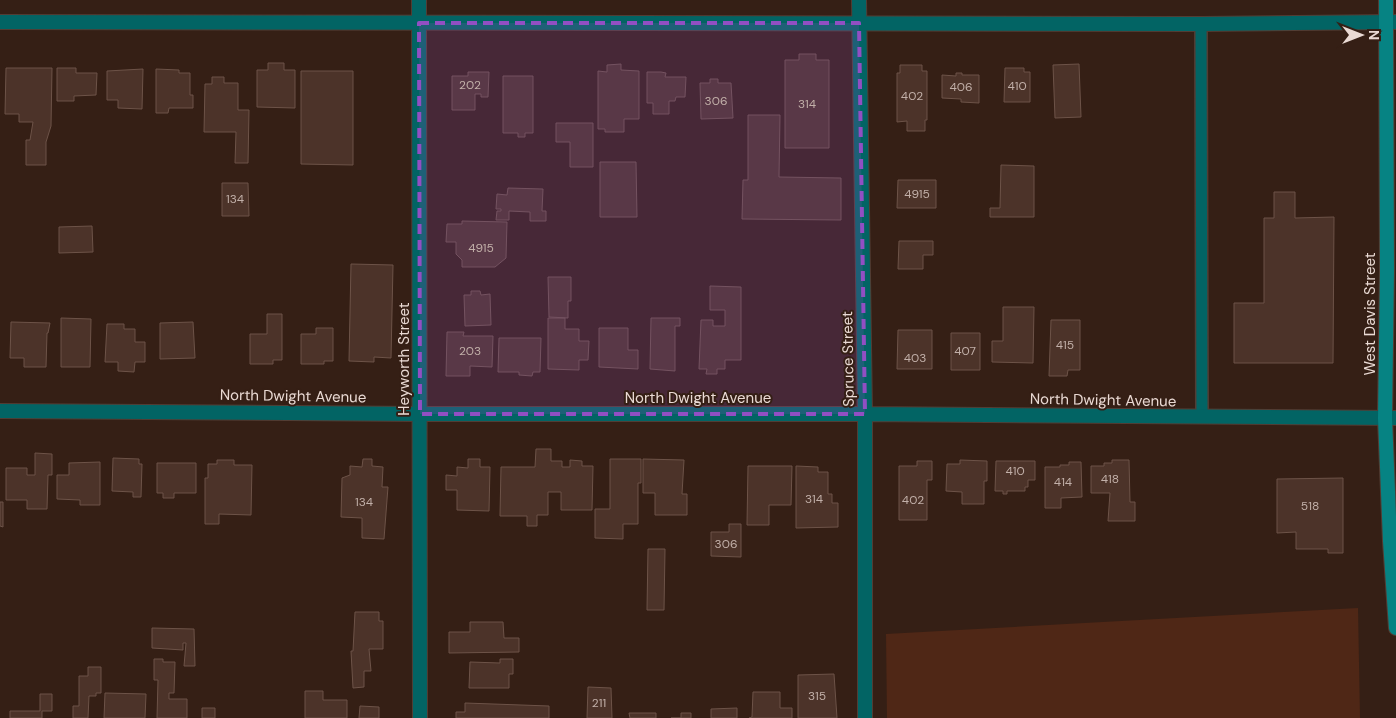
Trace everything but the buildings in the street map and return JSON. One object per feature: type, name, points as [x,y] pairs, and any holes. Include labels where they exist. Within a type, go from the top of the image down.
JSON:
[{"type":"main road","name":"West Davis Street","points":[[1386,0],[1391,22],[1387,271],[1391,418],[1390,541],[1396,628]]},
{"type":"street","name":"Heyworth Street","points":[[419,0],[420,718]]},
{"type":"street","name":"Spruce Street","points":[[859,0],[865,414],[865,718]]},
{"type":"street","points":[[0,22],[1201,24],[1391,22]]},
{"type":"street","name":"North Dwight Avenue","points":[[0,411],[1391,418]]},
{"type":"lane","points":[[1201,24],[1202,417]]},
{"type":"highlighted area","points":[[419,23],[859,23],[865,414],[420,414]]},
{"type":"shaded area","points":[[1358,608],[1360,718],[887,718],[886,634]]}]
